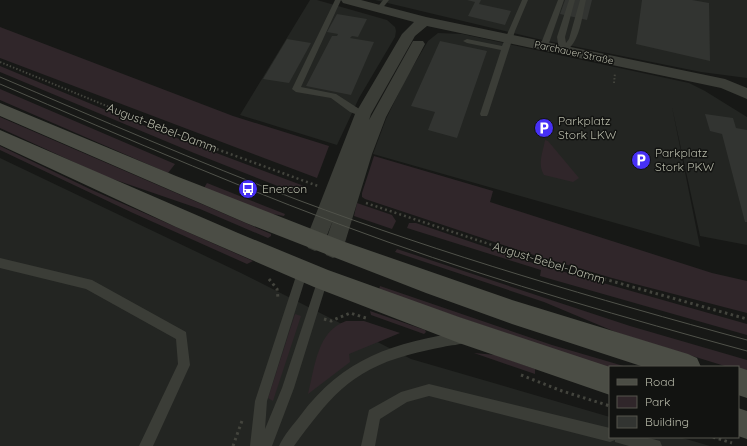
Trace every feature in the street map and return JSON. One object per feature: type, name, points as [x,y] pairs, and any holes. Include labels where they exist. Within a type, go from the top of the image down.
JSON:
[{"type":"main road","points":[[0,110],[177,187],[324,245],[570,332],[685,366]]},
{"type":"main road","points":[[0,137],[128,195],[313,274],[476,336],[609,381]]},
{"type":"main road","points":[[313,274],[324,245]]},
{"type":"street","name":"Parchauer Straße","points":[[347,0],[383,4],[424,21],[508,44],[544,46],[725,84],[747,87]]},
{"type":"street","points":[[324,245],[363,114],[409,34],[424,21]]},
{"type":"street","points":[[324,245],[373,129],[395,83],[422,37],[424,21]]},
{"type":"street","name":"Parchauer Straße","points":[[725,84],[747,94]]},
{"type":"lane","points":[[338,0],[296,89],[332,96],[353,110],[363,114]]},
{"type":"lane","points":[[484,114],[508,44],[526,0]]},
{"type":"lane","points":[[544,46],[561,0]]},
{"type":"lane","points":[[563,50],[561,37],[572,0]]},
{"type":"lane","points":[[563,50],[572,40],[583,0]]},
{"type":"lane","points":[[467,40],[508,44]]},
{"type":"lane","points":[[0,263],[88,284],[182,336],[184,365],[146,446]]},
{"type":"lane","points":[[258,446],[261,401],[313,274]]},
{"type":"lane","points":[[265,446],[288,388],[313,274]]},
{"type":"lane","points":[[286,446],[323,397],[361,368],[377,359],[432,341],[476,336]]},
{"type":"lane","points":[[368,446],[374,415],[405,396],[429,390],[609,434]]},
{"type":"lane","points":[[624,438],[655,446]]},
{"type":"path","name":"August-Bebel-Damm","points":[[0,62],[167,131],[319,187]]},
{"type":"path","name":"August-Bebel-Damm","points":[[364,202],[552,265],[747,319]]},
{"type":"path","points":[[324,319],[331,321],[350,313],[367,319]]},
{"type":"shaded area","points":[[310,0],[317,0],[387,20],[395,27],[396,31],[395,37],[359,98],[337,145],[240,115]]},
{"type":"shaded area","points":[[375,0],[747,0],[747,78],[701,72],[538,39]]},
{"type":"shaded area","points":[[438,33],[462,34],[689,83],[747,117],[747,245],[700,236],[672,107],[700,247],[373,154],[386,119],[405,80],[428,41]]},
{"type":"shaded area","points":[[0,158],[241,273],[411,359],[609,417],[609,438],[682,438],[710,446],[0,446]]},
{"type":"green space","points":[[0,27],[233,116],[329,146],[317,178],[0,58]]},
{"type":"green space","points":[[0,66],[137,123],[304,186],[298,194],[194,153],[0,72]]},
{"type":"green space","points":[[0,89],[175,164],[168,173],[0,100]]},
{"type":"green space","points":[[0,117],[271,234],[271,236],[268,238],[200,209],[104,176],[0,128]]},
{"type":"green space","points":[[545,140],[548,141],[579,178],[573,182],[544,175],[541,162]]},
{"type":"green space","points":[[0,146],[92,190],[253,261],[247,264],[133,213],[0,150]]},
{"type":"green space","points":[[374,156],[493,191],[490,202],[712,273],[747,281],[747,313],[612,278],[527,253],[365,199],[362,197],[362,193]]},
{"type":"green space","points":[[207,183],[285,214],[284,216],[267,213],[204,188]]},
{"type":"green space","points":[[357,203],[392,215],[396,221],[392,229],[354,216]]},
{"type":"green space","points":[[409,223],[416,223],[533,263],[747,324],[747,335],[540,276],[541,270],[407,228]]},
{"type":"green space","points":[[397,249],[630,326],[747,360],[747,372],[739,368],[739,366],[725,366],[618,333],[544,302],[395,252]]},
{"type":"green space","points":[[380,286],[552,345],[624,366],[609,366],[609,369],[379,290]]},
{"type":"green space","points":[[370,311],[425,330],[426,332],[424,334],[371,315]]},
{"type":"green space","points":[[295,314],[301,316],[273,401],[268,398]]},
{"type":"green space","points":[[346,321],[364,321],[400,333],[349,354],[350,362],[308,394],[315,362],[323,341],[336,326]]},
{"type":"green space","points":[[474,353],[496,355],[535,369],[535,374]]},
{"type":"building","points":[[467,0],[481,0],[479,4],[511,11],[505,25],[468,16],[475,2]]},
{"type":"building","points":[[565,0],[592,0],[587,20],[560,14]]},
{"type":"building","points":[[642,0],[692,0],[709,3],[710,61],[636,44]]},
{"type":"building","points":[[337,14],[367,19],[358,37],[352,36],[350,38],[374,42],[351,95],[306,86],[332,36],[337,36],[338,34],[327,32]]},
{"type":"building","points":[[287,39],[311,43],[289,83],[263,79]]},
{"type":"building","points":[[440,41],[487,51],[457,138],[428,130],[435,112],[411,106]]},
{"type":"building","points":[[705,114],[733,118],[736,128],[747,130],[747,222],[745,222],[722,134],[710,131]]},
{"type":"tram line","points":[[0,77],[223,171],[353,220],[465,258],[634,309],[747,340]]},
{"type":"tram line","points":[[0,84],[241,186],[388,242],[566,300],[747,351]]},
{"type":"place","name":"Parkplatz Stork LKW","points":[[544,128]]},
{"type":"place","name":"Parkplatz Stork PKW","points":[[641,160]]},
{"type":"place","name":"Enercon","points":[[248,189]]}]
